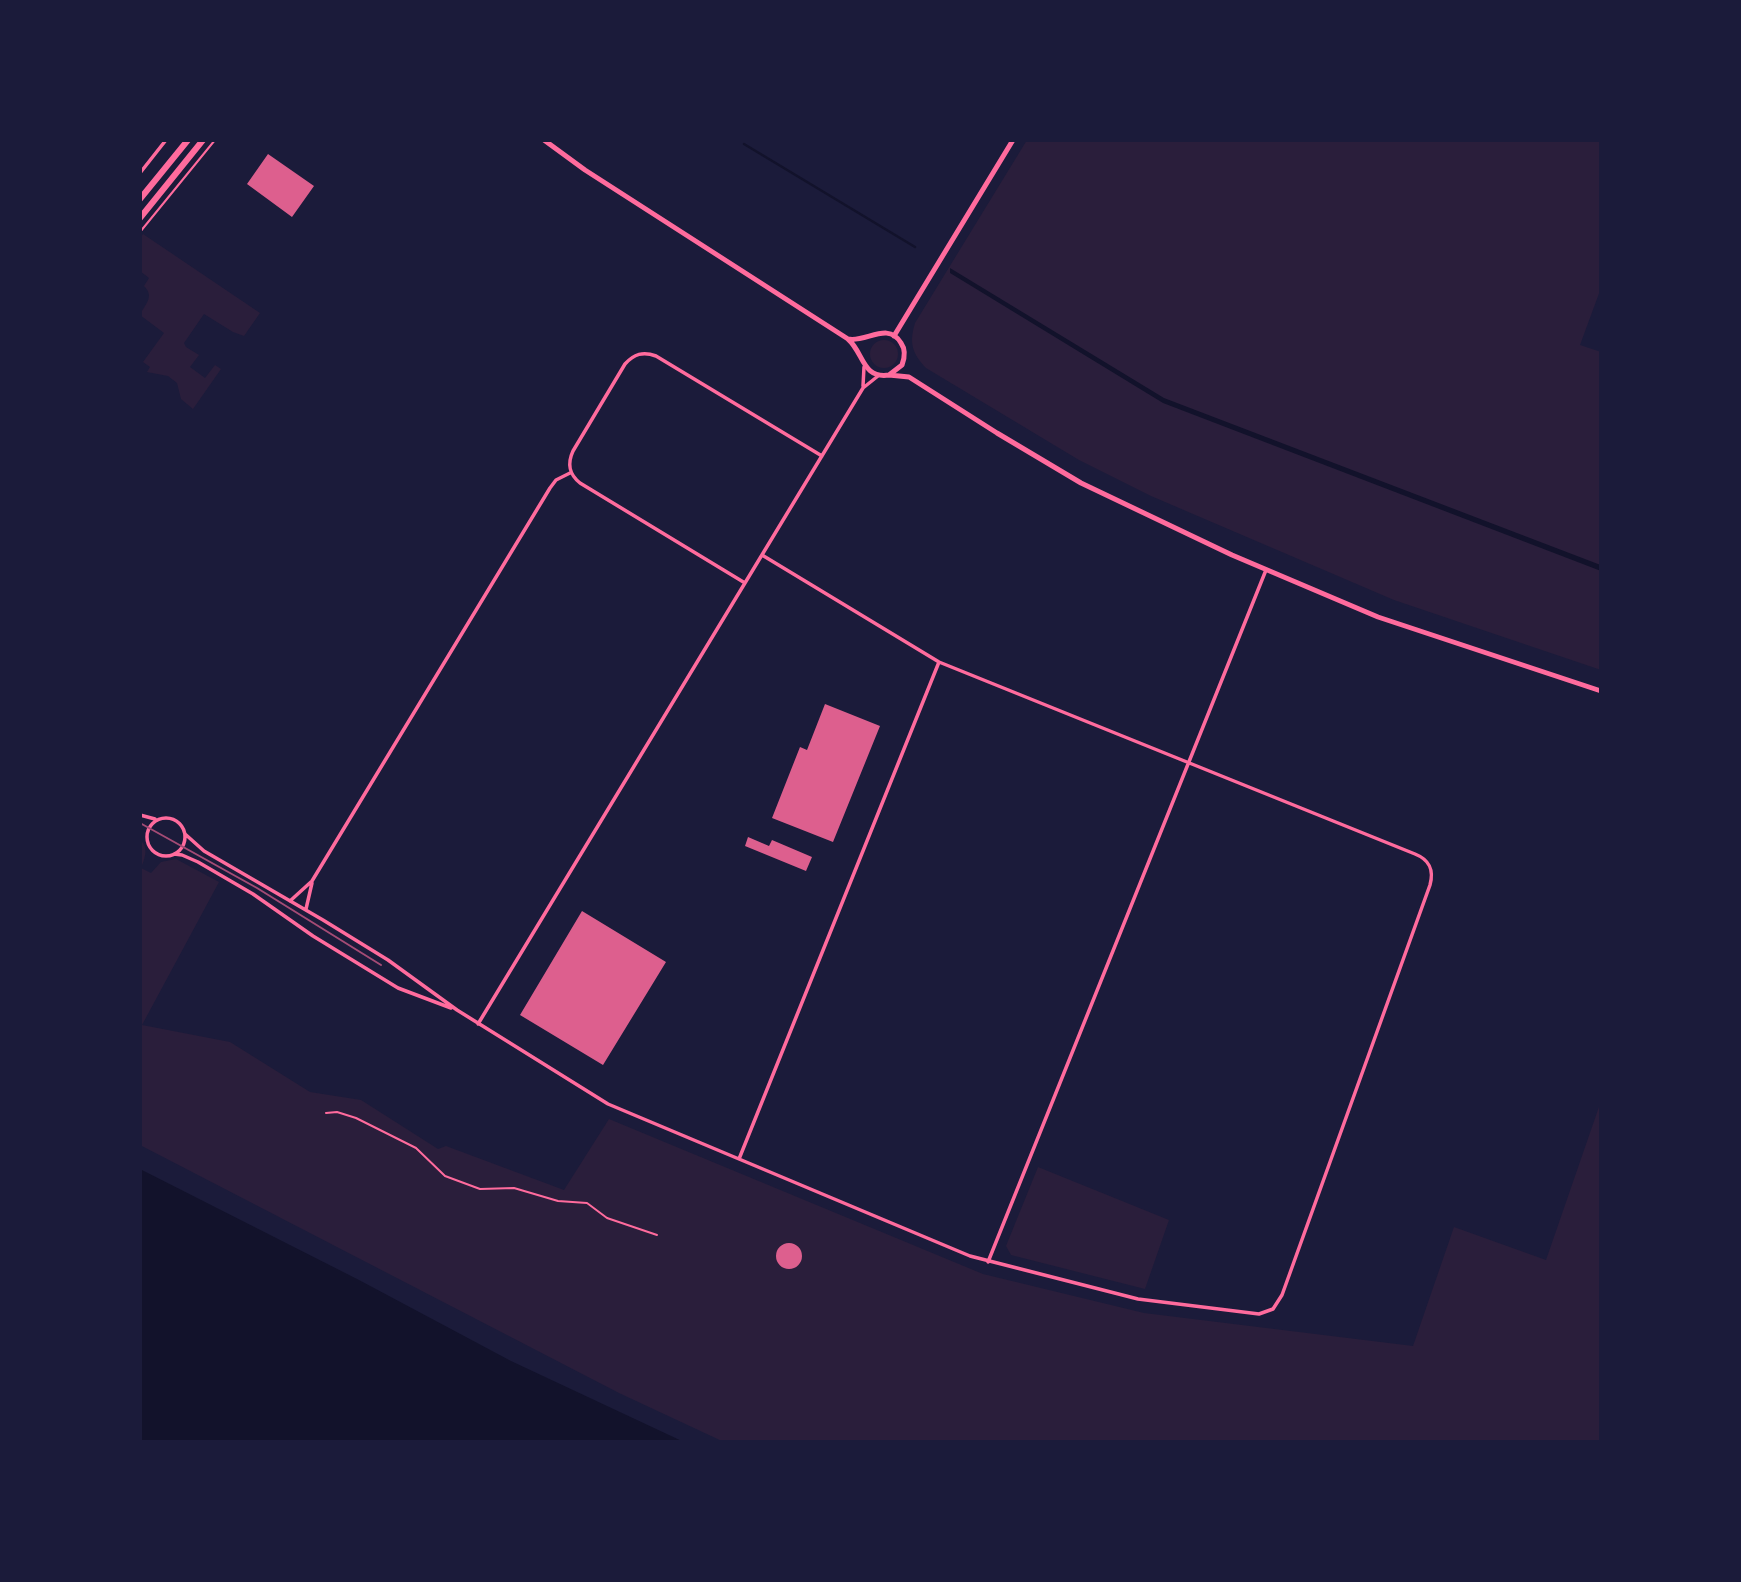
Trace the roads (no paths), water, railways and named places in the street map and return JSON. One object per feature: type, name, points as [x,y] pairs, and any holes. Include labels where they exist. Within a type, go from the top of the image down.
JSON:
[{"type":"highway","points":[[140,199],[188,140]]},
{"type":"highway","points":[[140,218],[203,140]]},
{"type":"main road","points":[[544,140],[585,170],[848,339],[857,348],[864,367],[878,376],[909,377],[1080,483],[1266,570],[1403,626],[1601,691]]},
{"type":"main road","points":[[894,336],[1013,140]]},
{"type":"main road","points":[[848,339],[859,340],[884,332],[894,336],[903,346],[905,369],[909,377]]},
{"type":"main road","points":[[861,356],[862,346],[869,337]]},
{"type":"main road","points":[[889,375],[898,370],[904,360]]},
{"type":"street","points":[[140,173],[166,140]]},
{"type":"street","points":[[745,583],[580,483],[570,473],[570,456],[625,364],[630,358],[642,353],[656,356],[822,456]]},
{"type":"street","points":[[863,388],[864,367]]},
{"type":"street","points":[[478,1024],[863,388],[878,376]]},
{"type":"street","points":[[290,901],[312,881],[550,488],[556,480],[570,473]]},
{"type":"street","points":[[184,834],[211,856],[388,960],[478,1024],[608,1104],[988,1262],[1138,1299],[1259,1314],[1273,1309],[1282,1295],[1430,885],[1432,873],[1427,861],[939,662],[762,555]]},
{"type":"street","points":[[988,1262],[1266,570]]},
{"type":"street","points":[[739,1159],[939,662]]},
{"type":"street","points":[[140,815],[158,820],[169,818],[180,824],[184,834],[183,846],[174,855]]},
{"type":"street","points":[[146,837],[149,828],[158,820]]},
{"type":"street","points":[[142,833],[156,853],[162,856],[182,855],[198,862],[261,898],[307,932],[398,988],[457,1010]]},
{"type":"street","points":[[306,910],[312,881]]},
{"type":"waterway","points":[[744,144],[915,247]]},
{"type":"tram line","points":[[140,823],[257,888],[381,965]]}]
